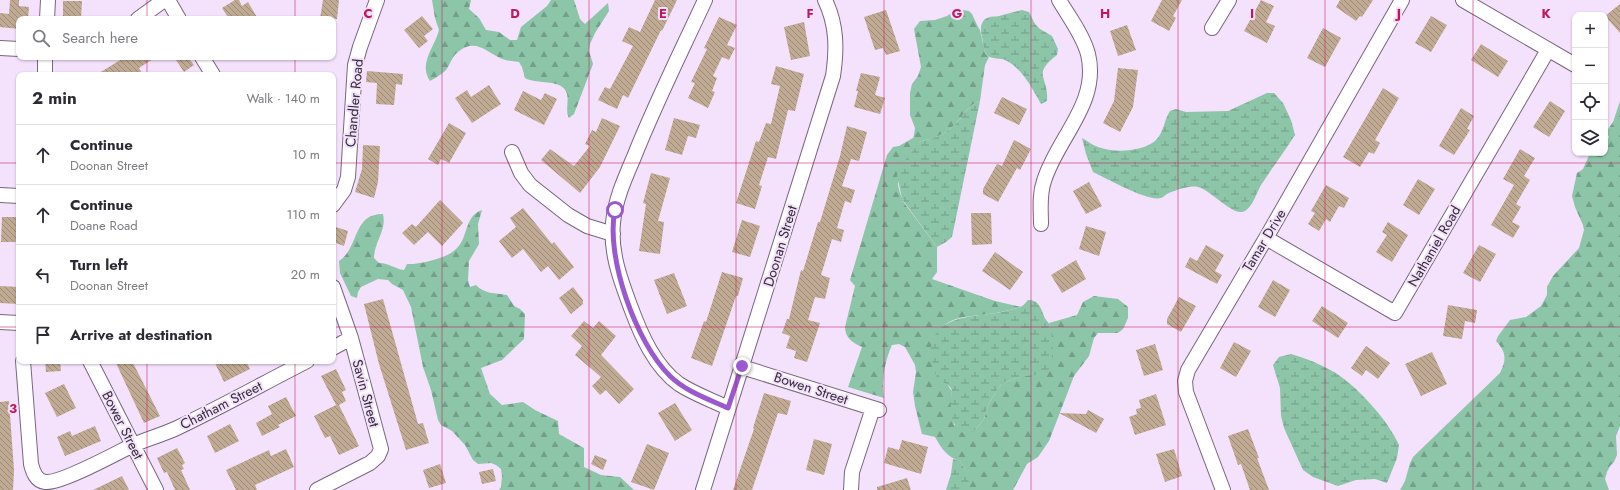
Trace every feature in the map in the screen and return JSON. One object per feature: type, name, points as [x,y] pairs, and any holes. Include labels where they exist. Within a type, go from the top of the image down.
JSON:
[{"type":"street","points":[[47,16],[48,0]]},
{"type":"street","points":[[142,16],[164,0]]},
{"type":"street","points":[[168,0],[177,16]]},
{"type":"street","name":"Chandler Road","points":[[336,200],[344,190],[348,177],[355,65],[377,0]]},
{"type":"street","points":[[705,0],[634,155],[618,199],[614,217],[613,234],[618,273],[642,334],[658,361],[670,376],[679,384],[728,408]]},
{"type":"street","name":"Doonan Street","points":[[703,490],[718,448],[728,408],[834,76],[836,32],[825,0]]},
{"type":"street","points":[[1212,28],[1229,0]]},
{"type":"street","name":"Tamar Drive","points":[[1223,490],[1187,395],[1186,377],[1191,364],[1266,238],[1402,0]]},
{"type":"street","points":[[1464,0],[1572,63]]},
{"type":"street","points":[[1041,224],[1040,204],[1043,182],[1085,101],[1090,78],[1089,61],[1085,45],[1060,1]]},
{"type":"street","points":[[0,48],[16,49]]},
{"type":"street","name":"Nathaniel Road","points":[[1266,238],[1396,313],[1548,50]]},
{"type":"street","points":[[44,72],[45,60]]},
{"type":"street","points":[[204,60],[211,72]]},
{"type":"street","points":[[512,152],[521,173],[530,185],[568,215],[587,226],[613,234]]},
{"type":"street","points":[[0,195],[16,196]]},
{"type":"street","name":"Savin Street","points":[[317,490],[370,463],[381,452],[381,447],[351,338],[336,296]]},
{"type":"street","points":[[0,322],[16,323]]},
{"type":"street","points":[[336,346],[351,338]]},
{"type":"street","name":"Chatham Street","points":[[23,364],[31,464],[34,474],[40,481],[49,482],[65,477],[133,445],[180,426],[301,364]]},
{"type":"street","name":"Bower Street","points":[[92,364],[156,490]]},
{"type":"street","name":"Bowen Street","points":[[742,366],[876,409],[852,472],[851,490]]},
{"type":"green space","points":[[432,0],[471,0],[469,9],[479,18],[486,30],[499,32],[510,40],[517,40],[521,27],[547,6],[551,0],[574,0],[580,19],[585,24],[608,3],[609,11],[590,44],[589,51],[593,64],[574,114],[569,118],[567,112],[568,100],[565,89],[555,84],[525,78],[519,62],[502,59],[480,47],[470,46],[458,52],[446,70],[430,81],[426,68],[428,55],[439,30]]},
{"type":"green space","points":[[957,9],[969,11],[972,14],[980,30],[985,53],[989,57],[985,65],[980,101],[970,106],[950,129],[934,138],[921,141],[901,174],[898,183],[899,188],[901,197],[905,204],[937,247],[937,272],[932,279],[995,301],[1021,307],[1001,312],[955,319],[943,326],[934,338],[948,386],[952,391],[951,400],[954,425],[975,430],[984,419],[989,403],[1002,383],[1020,377],[1052,356],[1049,323],[1077,315],[1083,302],[1094,296],[1118,299],[1128,307],[1128,318],[1123,329],[1118,333],[1098,333],[1094,338],[1089,356],[1074,376],[1049,441],[1038,457],[1027,464],[1013,490],[969,490],[965,469],[960,461],[952,458],[945,452],[935,437],[922,434],[913,392],[916,372],[915,365],[905,347],[899,344],[892,345],[883,378],[884,398],[848,387],[862,347],[850,340],[845,331],[855,286],[850,280],[887,155],[893,147],[899,146],[913,138],[914,135],[915,128],[910,115],[910,93],[912,84],[918,76],[921,67],[914,29],[920,21],[935,20],[947,16]]},
{"type":"green space","points":[[1022,10],[1029,12],[1035,24],[1040,29],[1052,36],[1058,49],[1057,55],[1049,62],[1043,72],[1047,101],[1041,104],[1027,80],[1018,69],[1005,60],[989,57],[983,46],[981,28],[984,20],[990,17]]},
{"type":"green space","points":[[1267,93],[1274,93],[1283,103],[1291,120],[1295,135],[1261,185],[1252,203],[1245,211],[1235,211],[1198,187],[1183,188],[1168,193],[1161,198],[1155,198],[1137,193],[1093,172],[1082,138],[1104,149],[1119,151],[1135,149],[1149,145],[1158,138],[1170,111],[1176,109],[1186,112],[1228,111]]},
{"type":"green space","points":[[980,101],[952,237],[937,247],[902,199],[897,175],[906,159],[921,141],[934,138],[950,129],[970,106]]},
{"type":"green space","points":[[1620,101],[1620,426],[1616,436],[1617,455],[1607,472],[1605,479],[1609,490],[1400,490],[1405,481],[1413,457],[1500,373],[1504,364],[1504,352],[1496,341],[1498,336],[1510,320],[1526,317],[1541,306],[1547,295],[1547,287],[1553,276],[1579,248],[1584,230],[1572,196],[1577,173],[1583,169],[1589,156],[1608,156],[1608,129],[1613,122]]},
{"type":"green space","points":[[482,210],[478,224],[479,244],[469,261],[468,280],[470,287],[476,285],[486,292],[507,295],[514,306],[525,314],[524,339],[502,360],[481,368],[490,394],[502,405],[523,402],[535,410],[558,421],[559,434],[584,448],[584,467],[601,475],[620,477],[634,490],[499,490],[501,487],[501,469],[491,463],[478,464],[473,460],[465,445],[452,431],[441,425],[438,420],[431,390],[423,367],[411,307],[403,290],[388,280],[378,279],[361,287],[357,298],[351,296],[340,273],[339,261],[346,255],[357,232],[366,219],[373,215],[383,214],[384,220],[382,231],[376,247],[374,258],[379,263],[404,270],[407,264],[433,260],[447,255],[456,249],[463,239],[472,217]]},
{"type":"green space","points":[[1028,300],[1034,301],[1039,305],[1051,329],[1052,358],[1050,368],[1042,374],[1020,377],[1002,383],[989,403],[984,419],[975,430],[965,434],[957,428],[952,418],[952,389],[937,377],[935,372],[931,356],[933,341],[938,331],[947,324],[958,319],[998,313],[1023,306]]},
{"type":"green space","points":[[1291,354],[1318,364],[1343,378],[1371,404],[1380,415],[1399,445],[1397,458],[1387,483],[1375,479],[1356,480],[1338,486],[1313,477],[1303,470],[1284,428],[1281,416],[1280,388],[1273,365],[1279,357]]},
{"type":"green space","points":[[953,459],[960,461],[964,467],[968,478],[969,490],[946,490],[951,474]]},
{"type":"building","points":[[10,0],[19,0],[19,6],[29,7],[28,16],[16,16],[16,29],[0,27],[0,13],[9,14]]},
{"type":"building","points":[[235,0],[239,0],[242,6],[248,2],[256,16],[227,16],[222,8]]},
{"type":"building","points":[[323,0],[339,0],[337,19],[336,16],[320,16]]},
{"type":"building","points":[[655,0],[677,0],[628,98],[623,95],[617,109],[598,100],[605,87],[610,89],[633,46],[622,41],[629,27],[640,32]]},
{"type":"building","points":[[1162,0],[1182,0],[1173,16],[1176,18],[1169,31],[1151,21]]},
{"type":"building","points":[[1261,0],[1274,6],[1266,22],[1275,26],[1267,43],[1244,31]]},
{"type":"building","points":[[1340,0],[1373,0],[1362,17],[1360,16],[1356,21],[1336,7]]},
{"type":"building","points":[[63,1],[82,1],[81,16],[63,16]]},
{"type":"building","points":[[1620,4],[1620,33],[1608,19],[1608,14]]},
{"type":"building","points":[[886,10],[900,51],[886,55],[883,48],[875,50],[864,17]]},
{"type":"building","points":[[422,16],[433,29],[424,36],[428,41],[419,48],[404,30]]},
{"type":"building","points":[[1431,16],[1447,25],[1431,52],[1415,43]]},
{"type":"building","points":[[719,17],[737,25],[727,45],[735,48],[729,60],[722,57],[713,76],[717,78],[712,91],[715,92],[708,108],[688,98],[695,83],[691,82],[707,49],[704,48]]},
{"type":"building","points":[[804,22],[810,56],[791,60],[784,27]]},
{"type":"building","points":[[1127,25],[1136,50],[1118,56],[1110,31]]},
{"type":"building","points":[[1323,28],[1341,38],[1325,67],[1307,58]]},
{"type":"building","points":[[1481,44],[1508,61],[1498,77],[1471,60]]},
{"type":"building","points":[[120,60],[151,60],[139,68],[141,72],[101,72]]},
{"type":"building","points":[[176,60],[190,60],[194,65],[184,72]]},
{"type":"building","points":[[776,66],[804,74],[795,111],[788,110],[776,159],[768,157],[759,185],[762,186],[755,209],[736,203],[756,141],[759,142],[766,123],[771,124],[780,86],[771,84]]},
{"type":"building","points":[[1118,68],[1138,70],[1133,107],[1120,132],[1103,123],[1114,101]]},
{"type":"building","points":[[367,71],[403,74],[402,85],[396,84],[394,105],[376,104],[377,83],[366,82]]},
{"type":"building","points":[[861,73],[880,77],[875,95],[885,98],[880,114],[854,107],[858,91],[856,91]]},
{"type":"building","points":[[489,85],[501,104],[472,123],[455,98],[467,90],[471,97]]},
{"type":"building","points":[[1383,88],[1399,98],[1375,140],[1380,143],[1374,154],[1369,152],[1360,167],[1343,157]]},
{"type":"building","points":[[523,91],[541,100],[545,93],[557,99],[544,125],[514,110]]},
{"type":"building","points":[[1002,97],[1027,109],[1019,125],[994,113]]},
{"type":"building","points":[[1550,101],[1565,111],[1549,137],[1533,127]]},
{"type":"building","points":[[1461,108],[1474,116],[1467,129],[1470,130],[1454,155],[1439,146]]},
{"type":"building","points":[[602,118],[620,126],[600,167],[580,193],[541,160],[550,149],[574,166],[590,146],[585,144],[592,130],[596,132]]},
{"type":"building","points":[[674,118],[700,125],[696,138],[688,136],[682,155],[665,150]]},
{"type":"building","points":[[449,123],[466,133],[449,163],[441,159],[438,165],[428,159]]},
{"type":"building","points":[[847,126],[867,132],[859,161],[851,159],[842,186],[855,190],[851,203],[845,201],[837,228],[844,230],[841,242],[832,239],[821,275],[830,278],[825,299],[815,297],[808,320],[820,323],[807,362],[794,358],[796,351],[786,348],[790,336],[782,333],[787,319],[789,319],[801,270],[803,271],[818,222],[820,222],[840,156]]},
{"type":"building","points":[[1014,140],[1031,149],[1020,170],[1017,168],[998,202],[983,194],[983,189],[997,164],[1002,166]]},
{"type":"building","points":[[363,145],[380,146],[378,182],[374,198],[355,192],[362,169]]},
{"type":"building","points":[[1520,149],[1535,158],[1524,176],[1530,180],[1516,204],[1521,207],[1512,222],[1520,226],[1513,238],[1491,225],[1514,185],[1503,179]]},
{"type":"building","points":[[651,173],[670,178],[658,221],[664,222],[660,254],[639,251],[646,204],[643,203]]},
{"type":"building","points":[[1418,179],[1435,189],[1419,215],[1403,205]]},
{"type":"building","points":[[1089,182],[1102,206],[1086,214],[1073,191]]},
{"type":"building","points":[[1326,185],[1349,198],[1344,208],[1339,206],[1330,222],[1326,219],[1319,231],[1308,224],[1315,213],[1311,211]]},
{"type":"building","points":[[440,200],[463,223],[442,246],[428,232],[414,245],[402,233],[412,224],[416,227]]},
{"type":"building","points":[[523,208],[552,244],[554,242],[574,267],[559,280],[548,266],[541,272],[523,249],[512,258],[499,241],[516,227],[510,218]]},
{"type":"building","points":[[971,213],[991,213],[992,244],[972,245]]},
{"type":"building","points":[[2,217],[16,217],[16,242],[1,242]]},
{"type":"building","points":[[742,220],[760,226],[750,257],[732,252]]},
{"type":"building","points":[[1388,222],[1408,235],[1392,262],[1376,252],[1387,235],[1382,232]]},
{"type":"building","points":[[1086,226],[1106,232],[1099,256],[1079,249]]},
{"type":"building","points":[[336,227],[348,231],[344,246],[336,243]]},
{"type":"building","points":[[1206,245],[1224,255],[1215,271],[1222,275],[1217,284],[1185,267],[1190,257],[1197,261]]},
{"type":"building","points":[[1479,245],[1496,254],[1480,282],[1463,273]]},
{"type":"building","points":[[995,252],[1023,272],[1010,290],[982,271]]},
{"type":"building","points":[[1076,260],[1086,279],[1062,293],[1051,275]]},
{"type":"building","points":[[722,272],[743,278],[738,296],[736,296],[712,366],[691,358],[704,321],[706,322]]},
{"type":"building","points":[[674,273],[687,306],[667,314],[654,280]]},
{"type":"building","points":[[1273,280],[1290,290],[1275,317],[1258,307]]},
{"type":"building","points":[[0,286],[16,287],[16,304],[0,303]]},
{"type":"building","points":[[573,287],[583,300],[583,304],[571,314],[559,298]]},
{"type":"building","points":[[1179,297],[1196,306],[1181,332],[1167,324],[1167,319]]},
{"type":"building","points":[[383,299],[418,424],[423,423],[429,443],[406,450],[379,364],[364,304]]},
{"type":"building","points":[[1448,305],[1477,310],[1475,323],[1465,321],[1462,339],[1443,336]]},
{"type":"building","points":[[1322,306],[1348,323],[1338,338],[1312,321]]},
{"type":"building","points":[[584,321],[593,328],[599,321],[616,336],[601,355],[634,389],[619,404],[606,390],[600,395],[592,386],[601,377],[575,355],[582,346],[571,336]]},
{"type":"building","points":[[1234,342],[1251,351],[1236,377],[1220,368]]},
{"type":"building","points":[[1155,344],[1163,370],[1144,376],[1136,350]]},
{"type":"building","points":[[1366,346],[1390,363],[1378,379],[1366,370],[1362,376],[1351,368]]},
{"type":"building","points":[[1432,352],[1447,384],[1421,396],[1405,364]]},
{"type":"building","points":[[45,364],[60,364],[61,371],[46,372]]},
{"type":"building","points":[[116,364],[134,364],[160,416],[144,423]]},
{"type":"building","points":[[215,364],[248,364],[250,369],[224,382]]},
{"type":"building","points":[[336,369],[346,390],[342,392],[346,401],[339,405],[359,446],[339,455],[330,436],[325,438],[314,416],[336,405],[321,376]]},
{"type":"building","points":[[64,384],[76,408],[57,417],[45,393]]},
{"type":"building","points":[[764,393],[791,401],[787,415],[778,413],[752,490],[733,490],[754,429],[753,428]]},
{"type":"building","points":[[1156,394],[1166,425],[1135,435],[1129,417],[1137,414],[1136,409],[1141,408],[1139,400]]},
{"type":"building","points":[[286,397],[296,416],[278,425],[280,427],[262,436],[256,423],[272,414],[268,406]]},
{"type":"building","points":[[9,401],[14,470],[13,490],[0,490],[0,402]]},
{"type":"building","points":[[675,403],[692,430],[675,441],[658,413]]},
{"type":"building","points":[[1088,410],[1104,419],[1096,433],[1059,413],[1086,414]]},
{"type":"building","points":[[230,424],[239,441],[215,453],[207,436]]},
{"type":"building","points":[[95,426],[101,441],[65,456],[57,437],[70,431],[72,436]]},
{"type":"building","points":[[1248,429],[1269,490],[1250,490],[1241,464],[1238,465],[1228,436]]},
{"type":"building","points":[[814,439],[832,444],[824,475],[806,470]]},
{"type":"building","points":[[902,440],[928,447],[921,474],[884,463],[888,447],[899,450]]},
{"type":"building","points":[[647,444],[669,453],[654,490],[631,482]]},
{"type":"building","points":[[177,448],[185,463],[182,465],[184,469],[181,470],[190,490],[175,490],[167,472],[164,473],[157,458]]},
{"type":"building","points":[[286,449],[294,467],[255,485],[257,490],[236,490],[226,470],[269,450],[271,456]]},
{"type":"building","points":[[1174,449],[1182,476],[1165,482],[1156,454]]},
{"type":"building","points":[[595,455],[607,460],[603,470],[591,464]]},
{"type":"building","points":[[440,464],[446,483],[429,488],[423,470]]},
{"type":"building","points":[[493,469],[496,481],[482,484],[479,472]]},
{"type":"building","points":[[122,476],[129,490],[93,490]]},
{"type":"building","points":[[907,478],[911,490],[877,490],[877,487]]},
{"type":"route","points":[[615,210],[613,234],[618,273],[645,341],[664,369],[679,384],[728,408],[742,366]]}]
